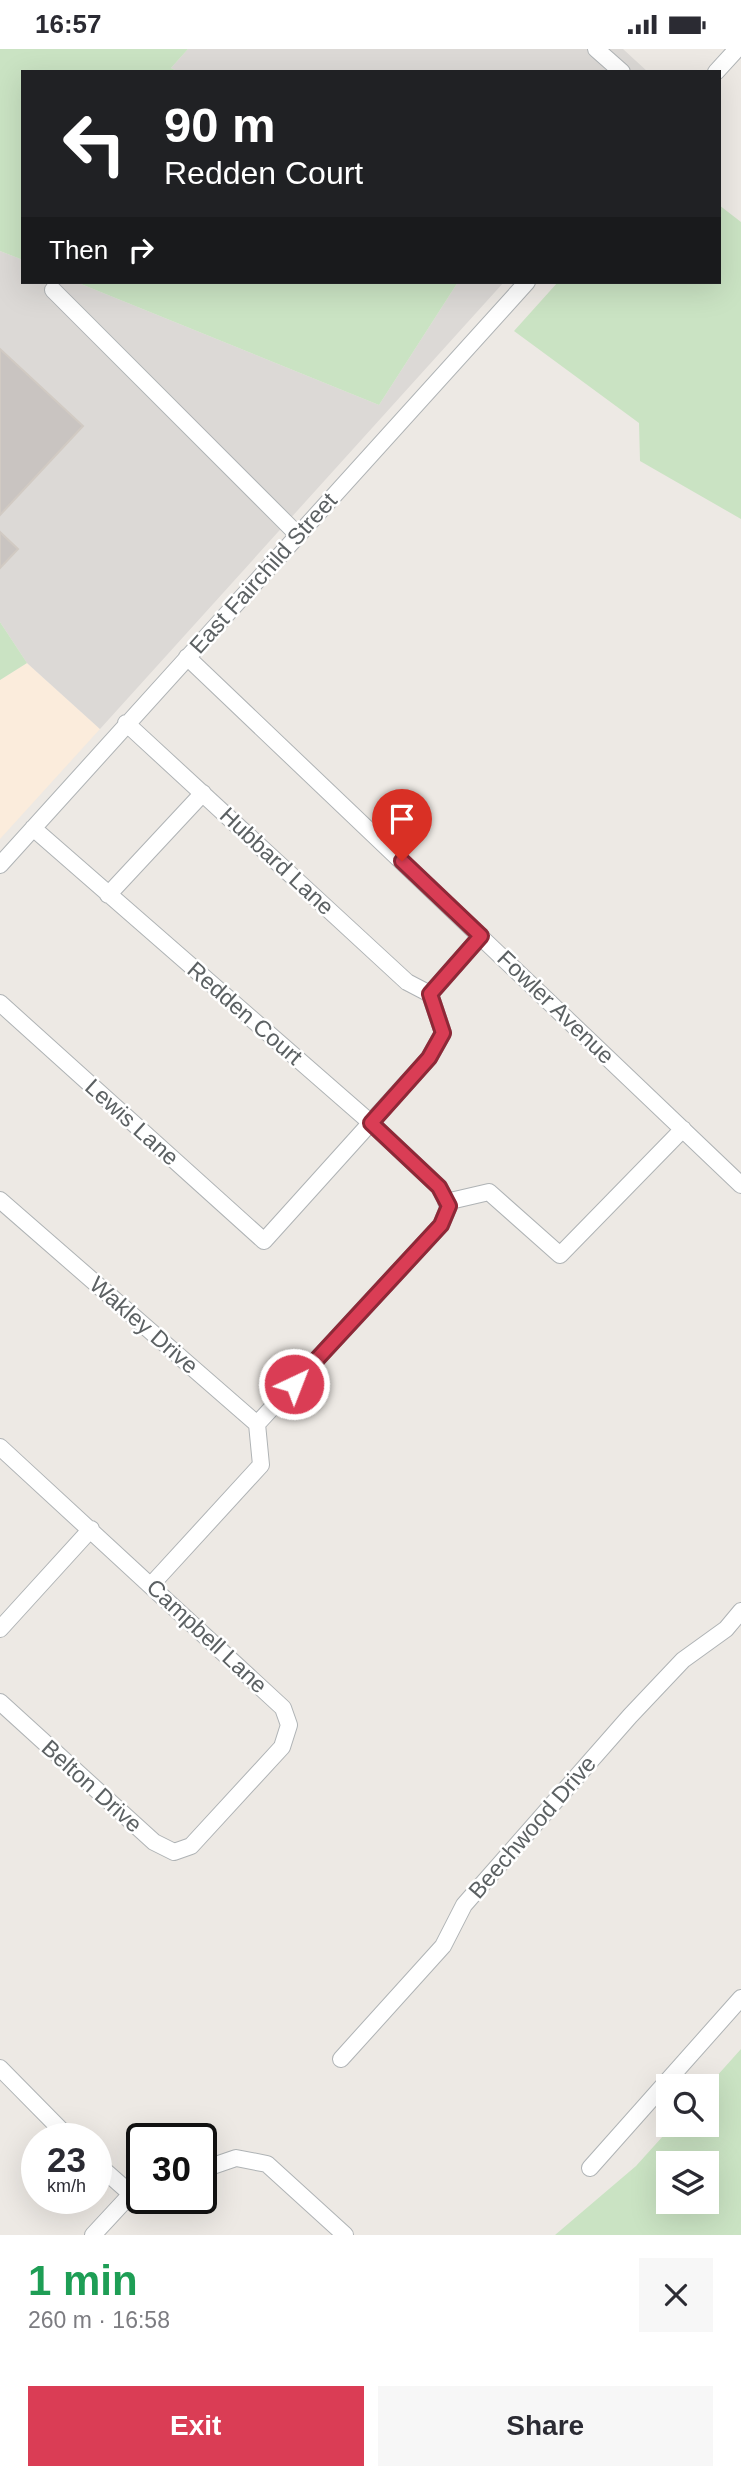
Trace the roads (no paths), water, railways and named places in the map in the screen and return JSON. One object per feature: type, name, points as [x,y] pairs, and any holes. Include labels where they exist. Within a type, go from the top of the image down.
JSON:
[{"type":"street","points":[[596,49],[620,70]]},
{"type":"street","points":[[718,70],[737,49]]},
{"type":"street","name":"East Fairchild Street","points":[[0,865],[525,284]]},
{"type":"street","points":[[53,291],[298,535]]},
{"type":"street","name":"Fowler Avenue","points":[[187,657],[741,1185]]},
{"type":"street","name":"Hubbard Lane","points":[[127,723],[407,982],[430,994]]},
{"type":"street","points":[[108,895],[203,793]]},
{"type":"street","name":"Redden Court","points":[[33,828],[371,1123],[439,1187],[447,1204]]},
{"type":"street","points":[[371,1123],[429,1058],[443,1033],[430,994],[481,936]]},
{"type":"street","name":"Lewis Lane","points":[[2,1009],[264,1241],[371,1123]]},
{"type":"street","points":[[152,1584],[261,1465],[257,1424],[441,1225],[447,1204],[489,1192],[560,1255],[683,1129]]},
{"type":"street","name":"Wakley Drive","points":[[0,1200],[257,1424]]},
{"type":"street","name":"Campbell Lane","points":[[0,1447],[284,1708],[289,1725],[282,1747],[191,1846]]},
{"type":"street","points":[[0,1629],[91,1529]]},
{"type":"street","name":"Beechwood Drive","points":[[341,2059],[443,1946],[464,1905],[630,1716],[683,1660],[726,1629],[741,1611]]},
{"type":"street","name":"Belton Drive","points":[[0,1702],[154,1842],[174,1852],[191,1846]]},
{"type":"street","points":[[590,2168],[741,1998]]},
{"type":"street","points":[[0,2068],[54,2123]]},
{"type":"street","points":[[217,2165],[236,2158],[267,2164],[345,2235]]},
{"type":"street","points":[[93,2235],[126,2203]]}]
